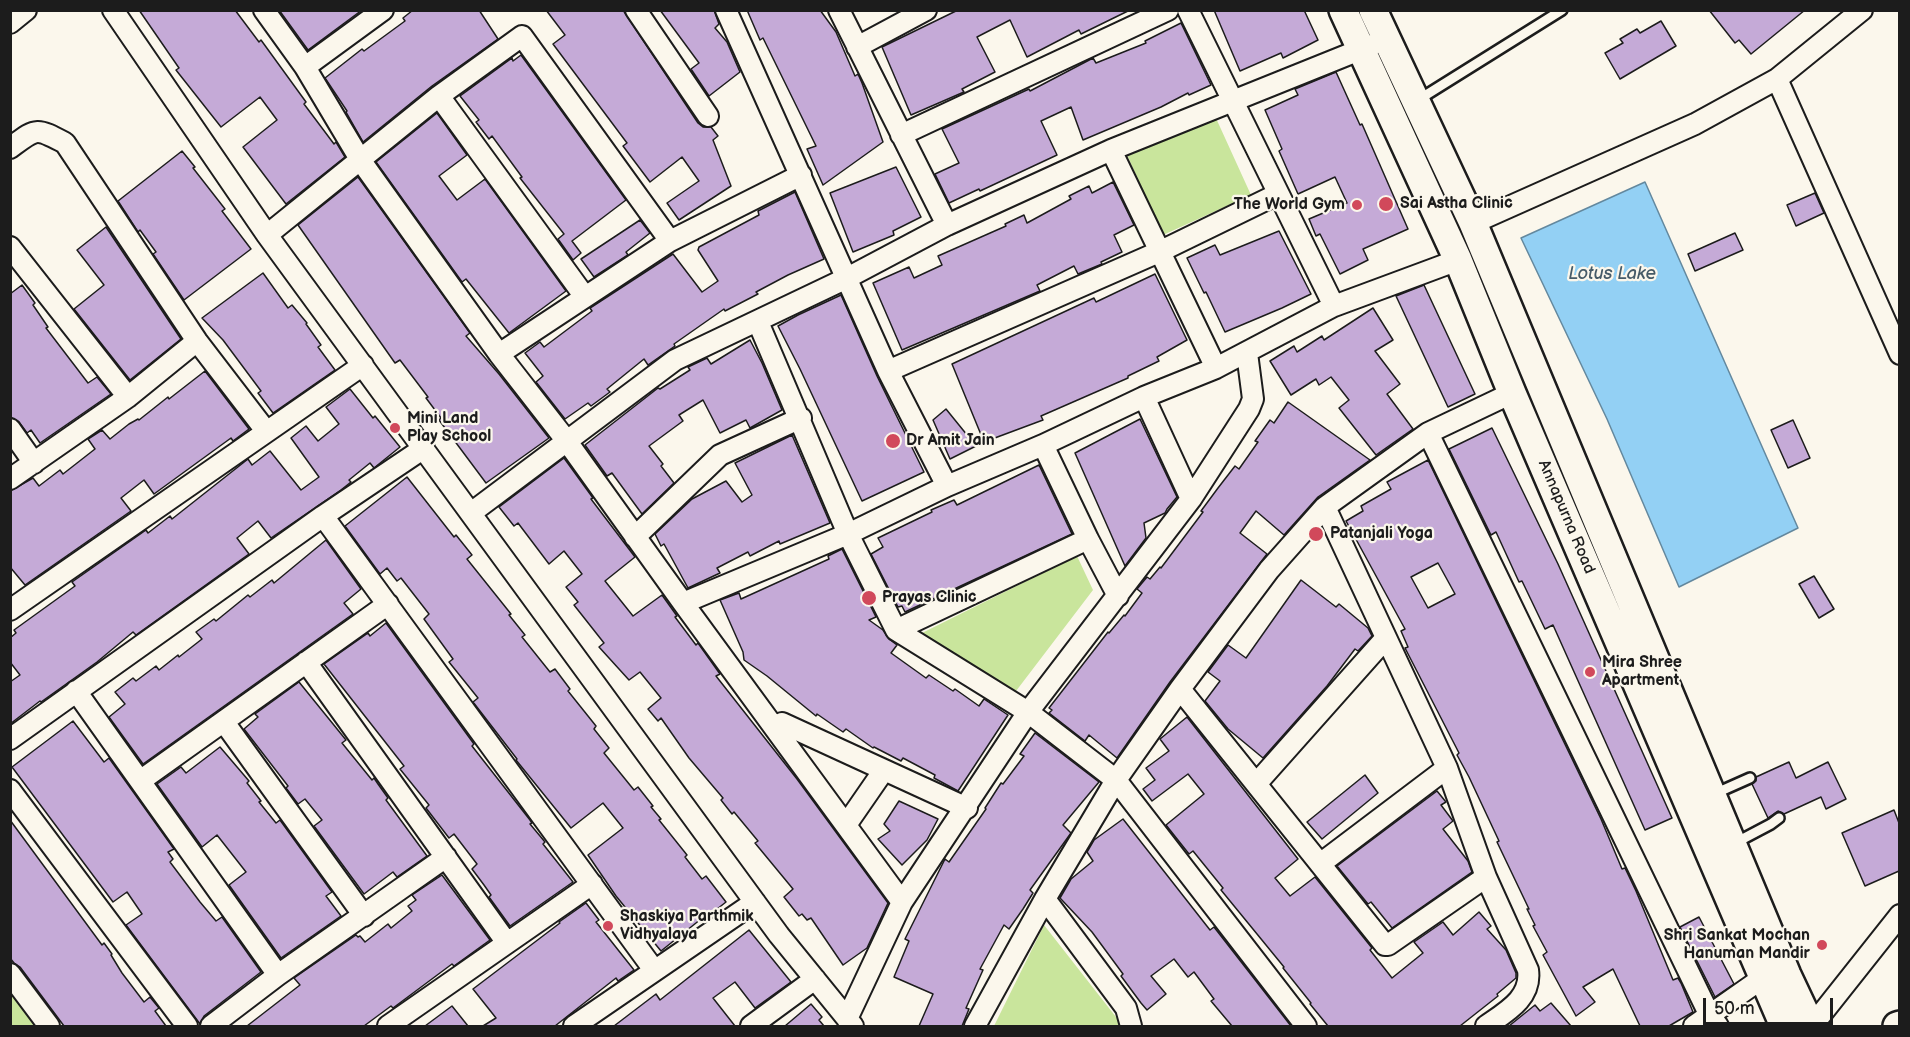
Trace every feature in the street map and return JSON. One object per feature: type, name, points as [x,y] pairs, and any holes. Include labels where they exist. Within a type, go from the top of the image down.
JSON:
[{"type":"main road","name":"Annapurna Road","points":[[1343,10],[1458,260],[1512,393],[1784,1026]]},
{"type":"main road","name":"Annapurna Road","points":[[1373,10],[1473,223],[1712,795],[1812,1026]]},
{"type":"street","points":[[10,23],[26,10]]},
{"type":"street","points":[[113,10],[267,235],[755,902],[850,1023],[903,902],[967,808],[1028,712],[1191,499],[1250,409],[1253,399],[1247,353]]},
{"type":"street","points":[[264,10],[305,67],[361,161],[499,354],[566,440],[903,902]]},
{"type":"street","points":[[305,67],[383,10]]},
{"type":"street","points":[[636,10],[708,116]]},
{"type":"street","points":[[726,10],[888,371],[947,486]]},
{"type":"street","points":[[839,10],[947,225]]},
{"type":"street","points":[[857,47],[926,10]]},
{"type":"street","points":[[901,135],[1167,10]]},
{"type":"street","points":[[1188,10],[1334,306]]},
{"type":"street","points":[[1473,223],[1695,124],[1777,79],[1862,10]]},
{"type":"street","points":[[267,235],[439,96],[522,36],[669,241]]},
{"type":"street","points":[[471,513],[675,360],[848,278],[947,225],[1111,150],[1386,39]]},
{"type":"street","points":[[1777,79],[1899,354]]},
{"type":"street","points":[[439,96],[585,297]]},
{"type":"street","points":[[10,148],[33,132],[42,131],[65,143],[197,341],[266,430]]},
{"type":"street","points":[[1111,150],[1216,368]]},
{"type":"street","points":[[499,354],[669,241],[801,175]]},
{"type":"street","points":[[888,371],[1161,251],[1278,194]]},
{"type":"street","points":[[10,247],[128,397]]},
{"type":"street","points":[[683,603],[848,534],[947,486],[1043,445],[1144,397],[1216,368],[1334,306],[1458,260]]},
{"type":"street","points":[[758,322],[801,418],[848,534],[896,630],[1028,712],[1116,780],[1306,1026]]},
{"type":"street","points":[[10,479],[128,397],[197,341]]},
{"type":"street","points":[[12,605],[363,364]]},
{"type":"street","points":[[975,1026],[1045,899],[1116,780],[1180,689],[1269,570],[1325,507],[1428,433],[1512,393]]},
{"type":"street","points":[[1144,397],[1191,499]]},
{"type":"street","points":[[635,537],[720,455],[801,418]]},
{"type":"street","points":[[10,429],[34,463]]},
{"type":"street","points":[[1428,433],[1714,1020]]},
{"type":"street","points":[[1043,445],[1118,596]]},
{"type":"street","points":[[10,739],[323,516],[424,448]]},
{"type":"street","points":[[1325,507],[1447,768],[1486,877],[1528,970],[1529,980],[1526,990],[1516,1004],[1486,1026]]},
{"type":"street","points":[[323,516],[654,970]]},
{"type":"street","points":[[896,630],[1088,539]]},
{"type":"street","points":[[140,781],[388,604]]},
{"type":"street","points":[[1256,784],[1385,639]]},
{"type":"street","points":[[306,662],[507,943]]},
{"type":"street","points":[[1180,689],[1385,945],[1486,877]]},
{"type":"street","points":[[76,691],[278,975]]},
{"type":"street","points":[[224,722],[364,916]]},
{"type":"street","points":[[775,728],[782,723],[967,808]]},
{"type":"street","points":[[1320,864],[1447,768]]},
{"type":"street","points":[[846,825],[884,770]]},
{"type":"street","points":[[10,790],[187,1026]]},
{"type":"street","points":[[211,1026],[278,975],[446,857]]},
{"type":"street","points":[[388,1026],[592,884]]},
{"type":"street","points":[[1045,899],[1126,1008],[1131,1026]]},
{"type":"street","points":[[574,1026],[755,902]]},
{"type":"street","points":[[1812,1026],[1899,915]]},
{"type":"street","points":[[10,974],[49,1026]]},
{"type":"street","points":[[1694,1026],[1714,1020],[1764,977]]},
{"type":"street","points":[[751,1026],[815,979]]},
{"type":"lane","points":[[1416,101],[1562,10]]},
{"type":"lane","points":[[1712,795],[1750,778]]},
{"type":"lane","points":[[1733,844],[1771,825],[1779,818]]},
{"type":"green space","points":[[1215,116],[1251,195],[1163,235],[1127,155]]},
{"type":"green space","points":[[1077,556],[1093,590],[1013,695],[920,634]]},
{"type":"green space","points":[[1044,925],[1123,1026],[994,1026]]},
{"type":"green space","points":[[11,976],[47,1026],[11,1026]]},
{"type":"water","name":"Lotus Lake","points":[[1645,182],[1798,528],[1679,587],[1607,419],[1521,238]]},
{"type":"building","points":[[139,10],[235,10],[259,42],[261,40],[306,102],[304,104],[334,144],[336,142],[345,157],[286,204],[243,147],[277,120],[260,97],[221,127],[176,70],[179,68]]},
{"type":"building","points":[[279,10],[362,10],[308,50]]},
{"type":"building","points":[[413,10],[479,10],[498,39],[432,86],[363,142],[347,111],[325,78],[362,49],[364,51],[405,21],[403,18]]},
{"type":"building","points":[[546,10],[623,10],[698,123],[703,127],[711,127],[718,136],[713,140],[731,186],[679,220],[667,203],[699,181],[682,157],[650,182],[623,146],[627,143],[553,44],[565,35]]},
{"type":"building","points":[[660,10],[714,10],[719,24],[715,28],[727,42],[740,72],[709,96],[691,69],[699,63]]},
{"type":"building","points":[[747,10],[820,10],[836,32],[855,76],[858,74],[862,83],[883,142],[823,185],[807,149],[816,146],[763,38],[760,40]]},
{"type":"building","points":[[958,10],[1130,10],[1081,34],[1079,30],[1027,57],[1010,20],[977,37],[995,72],[962,89],[964,92],[911,115],[882,47]]},
{"type":"building","points":[[1214,10],[1304,10],[1318,40],[1283,58],[1281,53],[1240,71]]},
{"type":"building","points":[[1709,10],[1805,10],[1751,54],[1739,40],[1735,43]]},
{"type":"building","points":[[1661,21],[1676,46],[1620,79],[1605,53],[1623,43],[1620,39],[1637,29],[1640,33]]},
{"type":"building","points":[[1181,23],[1211,85],[1083,140],[1071,107],[1041,121],[1057,155],[949,203],[935,174],[959,163],[942,129],[1029,89],[1030,91],[1093,58],[1096,63],[1146,43],[1145,41]]},
{"type":"building","points":[[521,55],[626,200],[572,241],[581,253],[573,260],[558,239],[564,234],[520,178],[522,177],[492,136],[489,139],[476,122],[479,120],[460,96],[512,58],[513,61]]},
{"type":"building","points":[[1336,72],[1360,125],[1362,124],[1408,229],[1363,249],[1368,260],[1340,274],[1320,234],[1316,236],[1309,219],[1347,203],[1335,177],[1298,194],[1279,151],[1282,149],[1265,110],[1298,95],[1295,89]]},
{"type":"building","points":[[437,113],[467,155],[439,176],[457,200],[485,179],[566,291],[509,333],[466,279],[462,282],[376,162]]},
{"type":"building","points":[[182,151],[225,209],[222,211],[251,249],[184,300],[153,254],[156,252],[140,230],[138,232],[118,201]]},
{"type":"building","points":[[896,167],[921,217],[893,231],[894,235],[853,252],[830,193]]},
{"type":"building","points":[[358,177],[470,333],[466,336],[549,438],[486,483],[439,420],[441,418],[426,398],[428,397],[400,360],[395,363],[298,225]]},
{"type":"building","points":[[1113,182],[1134,225],[1114,235],[1122,252],[1078,274],[1074,266],[1037,285],[1040,291],[902,350],[873,283],[909,267],[914,278],[942,265],[938,256],[1006,226],[1005,224],[1024,215],[1027,223],[1071,199],[1069,196],[1089,186],[1092,193]]},
{"type":"building","points":[[795,192],[824,259],[788,275],[725,311],[724,309],[648,365],[644,359],[607,389],[610,392],[591,406],[588,403],[565,419],[536,382],[543,376],[525,353],[540,342],[544,347],[592,311],[590,308],[673,254],[702,292],[718,281],[698,250],[699,247],[759,215],[758,211]]},
{"type":"building","points":[[1815,193],[1824,213],[1796,226],[1787,205]]},
{"type":"building","points":[[640,220],[650,233],[626,252],[628,255],[594,277],[581,259]]},
{"type":"building","points":[[106,227],[181,339],[130,380],[74,309],[104,285],[77,250]]},
{"type":"building","points":[[1279,231],[1311,294],[1225,332],[1187,258],[1215,245],[1220,255]]},
{"type":"building","points":[[1735,233],[1743,250],[1695,271],[1688,254]]},
{"type":"building","points":[[263,273],[288,308],[292,305],[307,323],[321,345],[318,347],[335,370],[273,413],[258,393],[261,391],[223,340],[202,318]]},
{"type":"building","points":[[1155,274],[1187,340],[1157,357],[1159,361],[1128,378],[1041,416],[1043,420],[984,442],[952,364],[1094,298],[1096,302]]},
{"type":"building","points":[[22,285],[35,303],[33,305],[48,327],[46,328],[88,383],[97,377],[111,394],[40,443],[31,430],[27,433],[19,422],[10,417],[10,294]]},
{"type":"building","points":[[1424,285],[1475,394],[1448,407],[1396,296]]},
{"type":"building","points":[[841,295],[924,472],[862,501],[778,326]]},
{"type":"building","points":[[1373,308],[1393,340],[1375,351],[1400,384],[1387,394],[1413,429],[1376,455],[1339,408],[1349,400],[1331,377],[1319,385],[1316,379],[1291,395],[1270,361],[1294,346],[1297,352],[1322,336],[1324,340]]},
{"type":"building","points":[[750,340],[782,410],[750,428],[746,420],[720,433],[703,400],[679,415],[683,421],[649,446],[674,483],[642,514],[612,473],[607,476],[585,445],[658,388],[660,389],[690,370],[688,367],[707,358],[711,364]]},
{"type":"building","points":[[205,371],[249,429],[233,441],[231,438],[154,494],[144,480],[121,498],[131,511],[25,585],[10,567],[10,491],[33,478],[39,486],[60,470],[63,474],[95,449],[88,439],[102,430],[110,439],[168,397],[169,399]]},
{"type":"building","points":[[350,389],[400,447],[374,468],[370,463],[349,480],[351,482],[341,490],[271,538],[258,521],[237,538],[249,554],[136,635],[133,632],[97,662],[10,724],[10,682],[20,675],[10,662],[10,638],[16,633],[14,630],[75,586],[72,582],[146,530],[148,533],[170,516],[172,519],[248,459],[252,465],[270,451],[301,490],[319,477],[291,438],[306,426],[318,441],[339,424],[326,407]]},
{"type":"building","points":[[1288,402],[1370,460],[1318,497],[1284,535],[1256,511],[1240,533],[1267,554],[1170,682],[1117,758],[1089,735],[1085,741],[1049,713],[1052,710],[1049,708],[1108,632],[1125,616],[1142,593],[1137,589],[1147,577],[1150,579],[1161,568],[1235,466],[1239,469],[1270,420],[1274,423]]},
{"type":"building","points":[[946,409],[976,446],[950,459],[933,420]]},
{"type":"building","points":[[1140,419],[1177,497],[1165,513],[1144,523],[1146,538],[1125,566],[1075,453]]},
{"type":"building","points":[[1793,420],[1810,458],[1788,468],[1771,430]]},
{"type":"building","points":[[1492,428],[1558,564],[1672,818],[1645,830],[1553,625],[1545,629],[1522,581],[1519,582],[1496,532],[1491,535],[1449,449]]},
{"type":"building","points":[[792,435],[830,523],[780,544],[779,541],[750,556],[748,552],[717,568],[720,573],[688,588],[664,544],[661,546],[655,534],[692,499],[726,481],[742,502],[752,495],[735,463]]},
{"type":"building","points":[[564,458],[593,498],[591,499],[635,557],[605,581],[633,616],[662,595],[677,616],[675,617],[696,645],[698,643],[720,674],[716,676],[797,779],[888,903],[867,948],[843,965],[811,918],[807,920],[802,914],[799,916],[784,897],[793,889],[755,843],[758,841],[734,812],[732,814],[721,800],[723,798],[689,758],[661,718],[658,721],[648,709],[661,698],[640,672],[629,680],[599,647],[604,643],[574,605],[578,602],[566,587],[582,574],[564,551],[549,564],[518,523],[514,526],[499,507]]},
{"type":"building","points":[[1428,460],[1601,819],[1622,869],[1625,868],[1636,891],[1673,980],[1678,978],[1681,983],[1693,1012],[1669,1026],[1640,1026],[1613,969],[1583,987],[1595,1002],[1576,1016],[1543,955],[1547,952],[1533,926],[1535,925],[1527,909],[1529,909],[1497,842],[1499,841],[1457,755],[1459,753],[1405,648],[1408,647],[1401,631],[1405,629],[1346,521],[1363,511],[1361,506],[1391,489],[1387,482]],"holes":[[[1438,563],[1455,594],[1428,608],[1411,577]]]},
{"type":"building","points":[[1039,465],[1072,534],[905,612],[902,606],[898,607],[871,554],[883,547],[878,538],[932,512],[931,510],[954,500],[957,505]]},
{"type":"building","points":[[407,477],[454,537],[456,535],[472,555],[467,559],[511,614],[509,615],[525,635],[522,637],[550,672],[555,669],[570,689],[568,691],[596,726],[594,729],[609,748],[604,753],[634,790],[638,787],[653,806],[651,807],[661,819],[659,820],[687,855],[685,857],[702,879],[706,876],[726,902],[661,951],[616,896],[588,855],[623,828],[603,803],[571,828],[473,702],[478,698],[449,662],[453,659],[424,619],[429,614],[401,578],[397,581],[387,568],[380,574],[345,526]]},
{"type":"building","points":[[326,540],[361,589],[344,603],[353,614],[143,764],[109,717],[125,704],[115,692],[133,678],[136,681],[156,666],[159,670],[178,655],[179,657],[202,639],[196,632],[214,619],[216,621],[248,595],[250,597],[272,580],[274,583]]},
{"type":"building","points":[[842,549],[876,617],[869,620],[883,630],[897,645],[891,653],[926,678],[929,675],[953,691],[955,689],[979,706],[984,699],[1008,715],[958,791],[934,778],[935,775],[903,758],[901,761],[873,748],[846,729],[843,732],[817,714],[816,716],[744,660],[743,652],[720,600],[739,593],[741,599],[829,559],[828,556]]},
{"type":"building","points":[[1814,576],[1834,609],[1819,618],[1799,584]]},
{"type":"building","points":[[1301,580],[1336,607],[1339,604],[1368,628],[1372,636],[1358,651],[1355,649],[1327,686],[1263,758],[1228,729],[1205,701],[1220,681],[1208,672],[1228,645],[1246,658]]},
{"type":"building","points":[[386,623],[474,744],[472,746],[530,820],[532,823],[530,824],[545,842],[543,844],[573,882],[510,926],[472,869],[477,864],[454,834],[449,838],[426,808],[429,805],[400,769],[404,766],[324,664],[368,633],[370,636]]},
{"type":"building","points":[[299,682],[346,740],[342,743],[372,780],[374,778],[388,798],[386,800],[427,856],[397,877],[393,872],[364,894],[314,826],[322,820],[305,799],[298,804],[286,788],[288,786],[244,729],[258,717],[255,714]]},
{"type":"building","points":[[1187,717],[1298,859],[1275,878],[1290,896],[1315,877],[1372,948],[1370,950],[1392,978],[1423,953],[1414,942],[1443,922],[1453,935],[1479,912],[1491,926],[1487,929],[1506,950],[1516,978],[1497,994],[1498,996],[1460,1026],[1328,1026],[1284,967],[1221,890],[1223,888],[1193,851],[1189,854],[1166,825],[1204,794],[1188,774],[1152,801],[1143,789],[1155,780],[1146,768],[1169,751],[1160,739]]},
{"type":"building","points":[[73,721],[104,762],[109,758],[174,849],[168,852],[173,859],[170,862],[216,921],[222,917],[261,972],[204,1016],[200,1024],[126,925],[142,914],[127,892],[113,902],[12,767]]},
{"type":"building","points":[[1035,733],[1099,782],[1063,825],[1071,833],[1030,890],[1033,893],[1023,909],[1009,929],[1004,925],[980,969],[983,970],[966,1008],[969,1009],[962,1026],[919,1026],[933,994],[894,977],[909,941],[905,939],[945,859],[949,862],[1001,783],[1003,784],[1024,756],[1020,754]]},
{"type":"building","points":[[220,747],[249,781],[247,783],[261,801],[259,802],[276,823],[280,820],[332,892],[326,896],[341,916],[281,958],[229,885],[246,872],[217,835],[202,847],[157,784],[181,767],[186,773]]},
{"type":"building","points":[[1789,762],[1796,778],[1828,762],[1846,799],[1826,809],[1821,797],[1784,814],[1778,811],[1768,818],[1752,784],[1756,781],[1756,777]]},
{"type":"building","points":[[1365,775],[1378,793],[1322,839],[1307,822]]},
{"type":"building","points":[[1437,791],[1446,802],[1441,805],[1453,821],[1443,829],[1468,861],[1472,872],[1392,928],[1371,902],[1368,904],[1337,866]]},
{"type":"building","points":[[899,801],[938,819],[927,840],[902,865],[878,839],[890,831],[884,824]]},
{"type":"building","points":[[1894,810],[1899,823],[1899,871],[1865,886],[1842,833]]},
{"type":"building","points":[[1123,819],[1210,930],[1214,927],[1291,1026],[1232,1026],[1211,1001],[1214,999],[1194,972],[1188,977],[1174,959],[1151,976],[1166,994],[1147,1010],[1141,1003],[1092,932],[1060,898],[1071,879],[1093,861],[1087,852],[1094,840]]},
{"type":"building","points":[[10,820],[102,945],[104,943],[122,973],[144,1002],[150,997],[159,1008],[155,1011],[166,1026],[64,1026],[20,967],[10,958]]},
{"type":"building","points":[[442,875],[490,940],[364,1026],[247,1026],[300,985],[294,978],[356,935],[365,942],[388,924],[391,928],[412,911],[408,906],[416,900],[412,895]]},
{"type":"building","points":[[586,903],[599,920],[596,922],[634,970],[618,981],[616,978],[555,1026],[483,1026],[496,1018],[473,989]]},
{"type":"building","points":[[1699,917],[1734,984],[1715,997],[1680,927]]},
{"type":"building","points":[[749,930],[791,982],[755,1008],[735,982],[713,998],[735,1026],[614,1026],[656,994],[660,1000]]},
{"type":"building","points":[[1551,1003],[1571,1026],[1509,1026],[1535,1005],[1540,1011]]},
{"type":"building","points":[[811,1004],[822,1017],[819,1020],[824,1026],[785,1026]]},
{"type":"building","points":[[452,1006],[468,1026],[425,1026]]},
{"type":"place","name":"Sai Astha Clinic","points":[[1386,204]]},
{"type":"place","name":"The World Gym","points":[[1357,205]]},
{"type":"place","name":"Mini Land Play School","points":[[395,428]]},
{"type":"place","name":"Dr Amit Jain","points":[[893,441]]},
{"type":"place","name":"Patanjali Yoga","points":[[1316,534]]},
{"type":"place","name":"Prayas Clinic","points":[[869,598]]},
{"type":"place","name":"Mira Shree Apartment","points":[[1590,672]]},
{"type":"place","name":"Shaskiya Parthmik Vidhyalaya","points":[[608,926]]},
{"type":"place","name":"Shri Sankat Mochan Hanuman Mandir","points":[[1822,945]]}]
